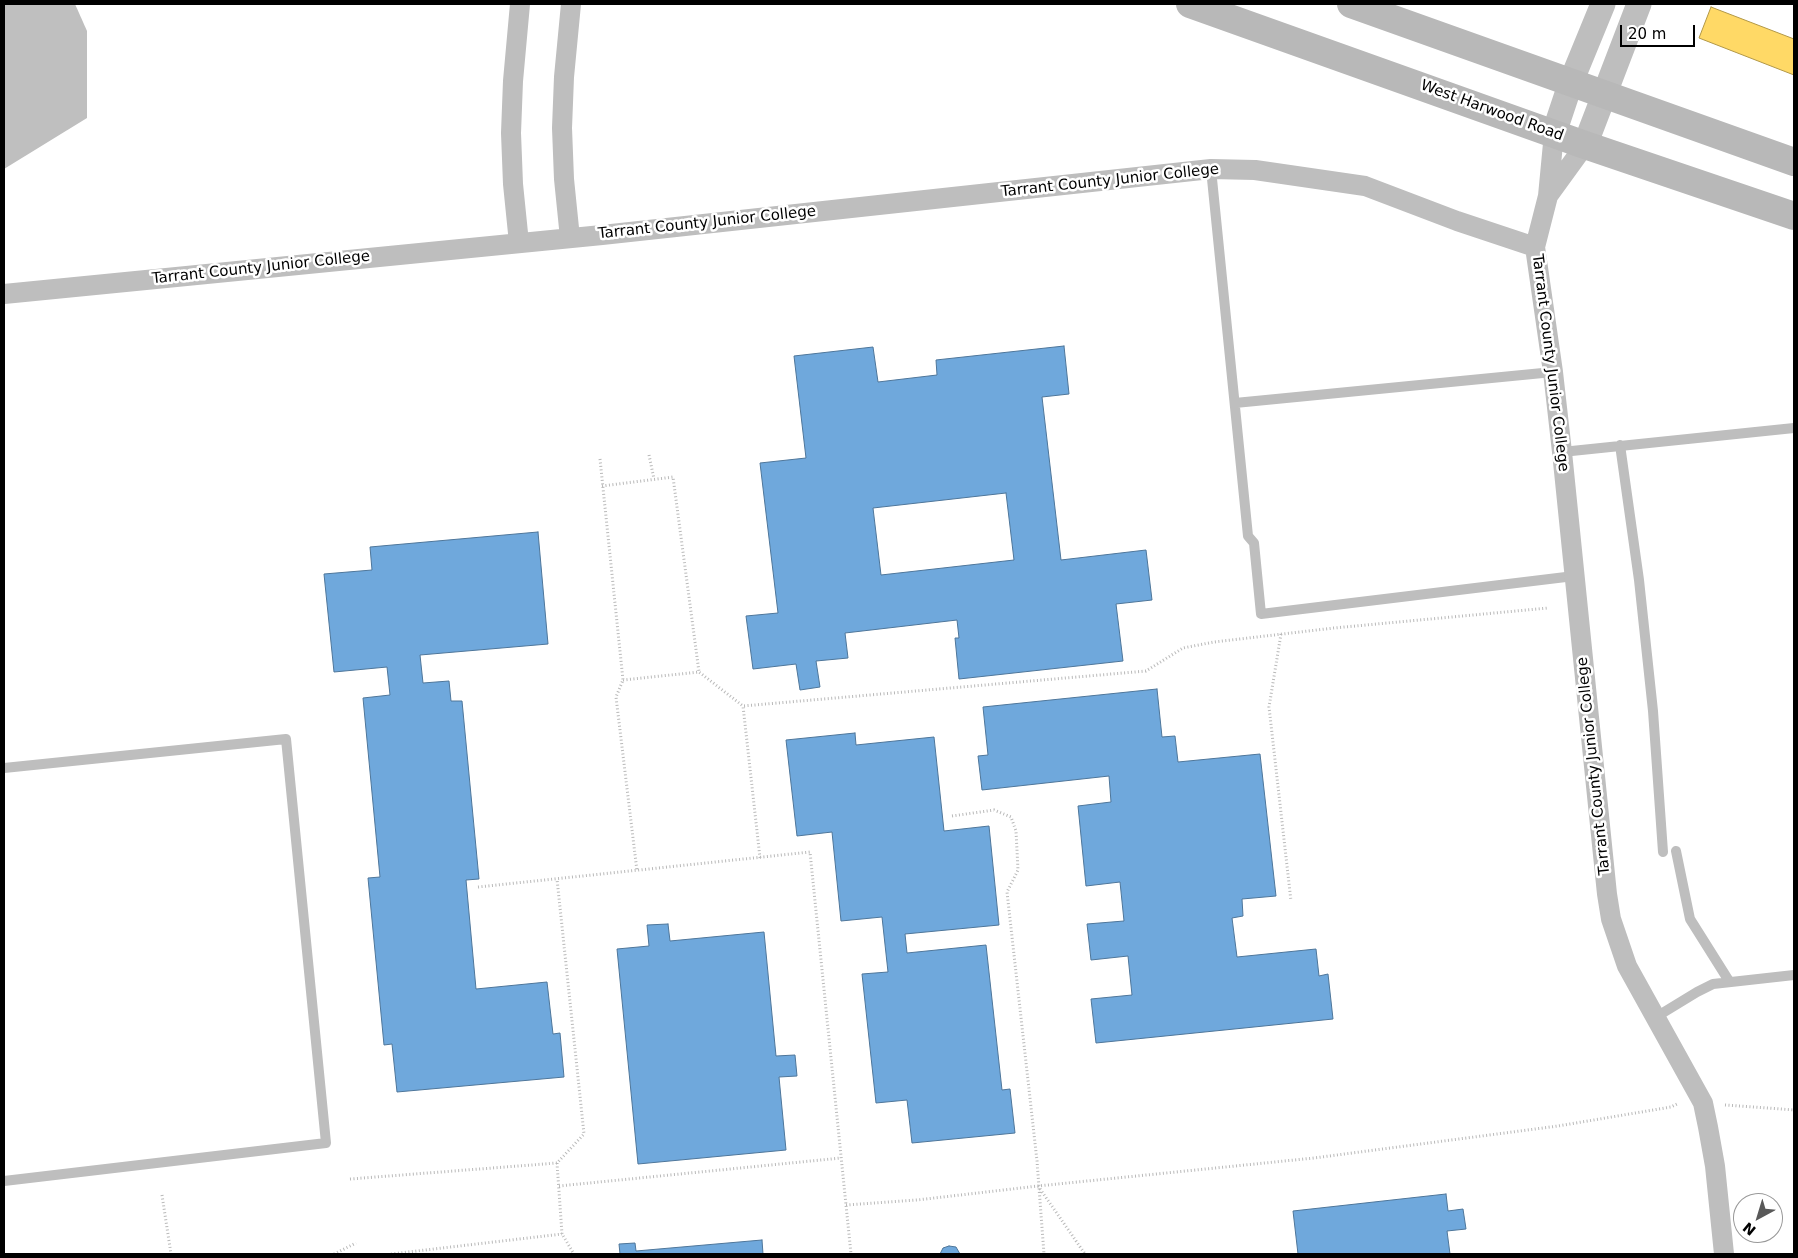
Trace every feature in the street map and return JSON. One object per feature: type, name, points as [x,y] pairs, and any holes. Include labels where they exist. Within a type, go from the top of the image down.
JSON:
[{"type":"main road","name":"West Harwood Road","points":[[1190,4],[1585,145],[1794,216]]},
{"type":"main road","points":[[1351,4],[1794,162]]},
{"type":"street","points":[[519,243],[513,184],[511,133],[512,81],[520,4]]},
{"type":"street","points":[[570,238],[564,179],[562,128],[564,77],[571,4]]},
{"type":"street","points":[[1535,247],[1548,196],[1554,133],[1571,82],[1602,4]]},
{"type":"street","points":[[1548,196],[1585,145],[1639,4]]},
{"type":"street","name":"Tarrant County Junior College","points":[[4,294],[570,238],[1211,169],[1254,170],[1365,186],[1535,247],[1553,372],[1562,452],[1606,894],[1611,919],[1627,966],[1703,1103],[1715,1166],[1724,1254]]},
{"type":"lane","points":[[1211,169],[1248,536],[1254,544],[1261,614],[1574,576]]},
{"type":"lane","points":[[1235,403],[1553,372]]},
{"type":"lane","points":[[1562,452],[1794,428]]},
{"type":"lane","points":[[1620,445],[1639,580],[1653,712],[1663,852]]},
{"type":"lane","points":[[4,768],[286,740],[326,1143],[4,1181]]},
{"type":"lane","points":[[1676,851],[1690,919],[1729,981]]},
{"type":"lane","points":[[1656,1017],[1705,987],[1729,981],[1794,975]]},
{"type":"path","points":[[649,455],[654,479]]},
{"type":"path","points":[[600,459],[623,680],[616,697],[637,870]]},
{"type":"path","points":[[602,486],[672,477],[699,672]]},
{"type":"path","points":[[623,680],[699,672],[743,706],[1146,671],[1183,648],[1214,642],[1548,608]]},
{"type":"path","points":[[1281,634],[1269,707],[1291,900]]},
{"type":"path","points":[[743,706],[760,858]]},
{"type":"path","points":[[952,816],[994,810],[1011,817],[1016,831],[1018,870],[1007,892],[1037,1162],[1044,1254]]},
{"type":"path","points":[[478,887],[810,852],[851,1254]]},
{"type":"path","points":[[350,1179],[557,1162],[584,1134],[556,879]]},
{"type":"path","points":[[846,1205],[917,1200],[1333,1156],[1558,1126],[1671,1107],[1682,1102]]},
{"type":"path","points":[[1724,1105],[1794,1110]]},
{"type":"path","points":[[558,1186],[841,1158]]},
{"type":"path","points":[[557,1162],[562,1234],[574,1254]]},
{"type":"path","points":[[1038,1186],[1085,1254]]},
{"type":"path","points":[[162,1195],[171,1254]]},
{"type":"path","points":[[391,1254],[562,1234]]},
{"type":"path","points":[[334,1254],[356,1243]]},
{"type":"shaded area","points":[[4,4],[75,4],[87,31],[87,118],[4,169]]},
{"type":"building: Homes","points":[[1711,7],[1794,39],[1794,75],[1699,38]]},
{"type":"building: Schools","points":[[1064,346],[1069,394],[1042,397],[1061,560],[1146,550],[1152,600],[1116,604],[1123,661],[959,679],[955,638],[959,638],[957,620],[845,633],[848,658],[816,661],[820,687],[800,690],[796,664],[753,669],[746,616],[778,613],[760,463],[806,458],[794,356],[873,347],[878,382],[937,375],[936,360]],"holes":[[[1006,493],[1014,560],[881,575],[873,508]]]},
{"type":"building: Schools","points":[[538,532],[548,644],[420,655],[423,683],[449,681],[451,701],[462,701],[479,879],[466,880],[476,989],[547,982],[553,1034],[560,1033],[564,1077],[397,1092],[392,1044],[384,1045],[368,878],[380,877],[363,698],[390,695],[387,667],[334,672],[324,574],[372,570],[370,547]]},
{"type":"building: Schools","points":[[1157,689],[1162,737],[1175,736],[1178,762],[1260,754],[1276,896],[1242,899],[1243,916],[1232,918],[1237,957],[1316,949],[1319,976],[1328,974],[1333,1019],[1096,1043],[1091,999],[1132,995],[1128,956],[1091,960],[1087,924],[1124,921],[1120,882],[1086,886],[1078,806],[1111,802],[1109,776],[982,790],[978,756],[988,755],[983,707]]},
{"type":"building: Schools","points":[[855,733],[856,745],[934,737],[944,831],[989,826],[999,925],[905,934],[907,953],[986,945],[1002,1090],[1010,1089],[1015,1133],[912,1143],[907,1100],[876,1103],[862,974],[888,972],[882,917],[841,921],[832,832],[797,836],[786,740]]},
{"type":"building: Schools","points":[[668,924],[670,941],[764,932],[776,1056],[795,1055],[797,1076],[779,1077],[786,1150],[638,1164],[617,949],[649,946],[647,925]]},
{"type":"building: Schools","points":[[1446,1194],[1448,1211],[1463,1209],[1466,1229],[1447,1231],[1450,1254],[1298,1254],[1293,1211]]},
{"type":"building: Schools","points":[[762,1240],[763,1254],[620,1254],[619,1244],[635,1243],[636,1251]]},
{"type":"building: Schools","points":[[949,1246],[956,1247],[960,1254],[940,1254],[943,1248]]}]
